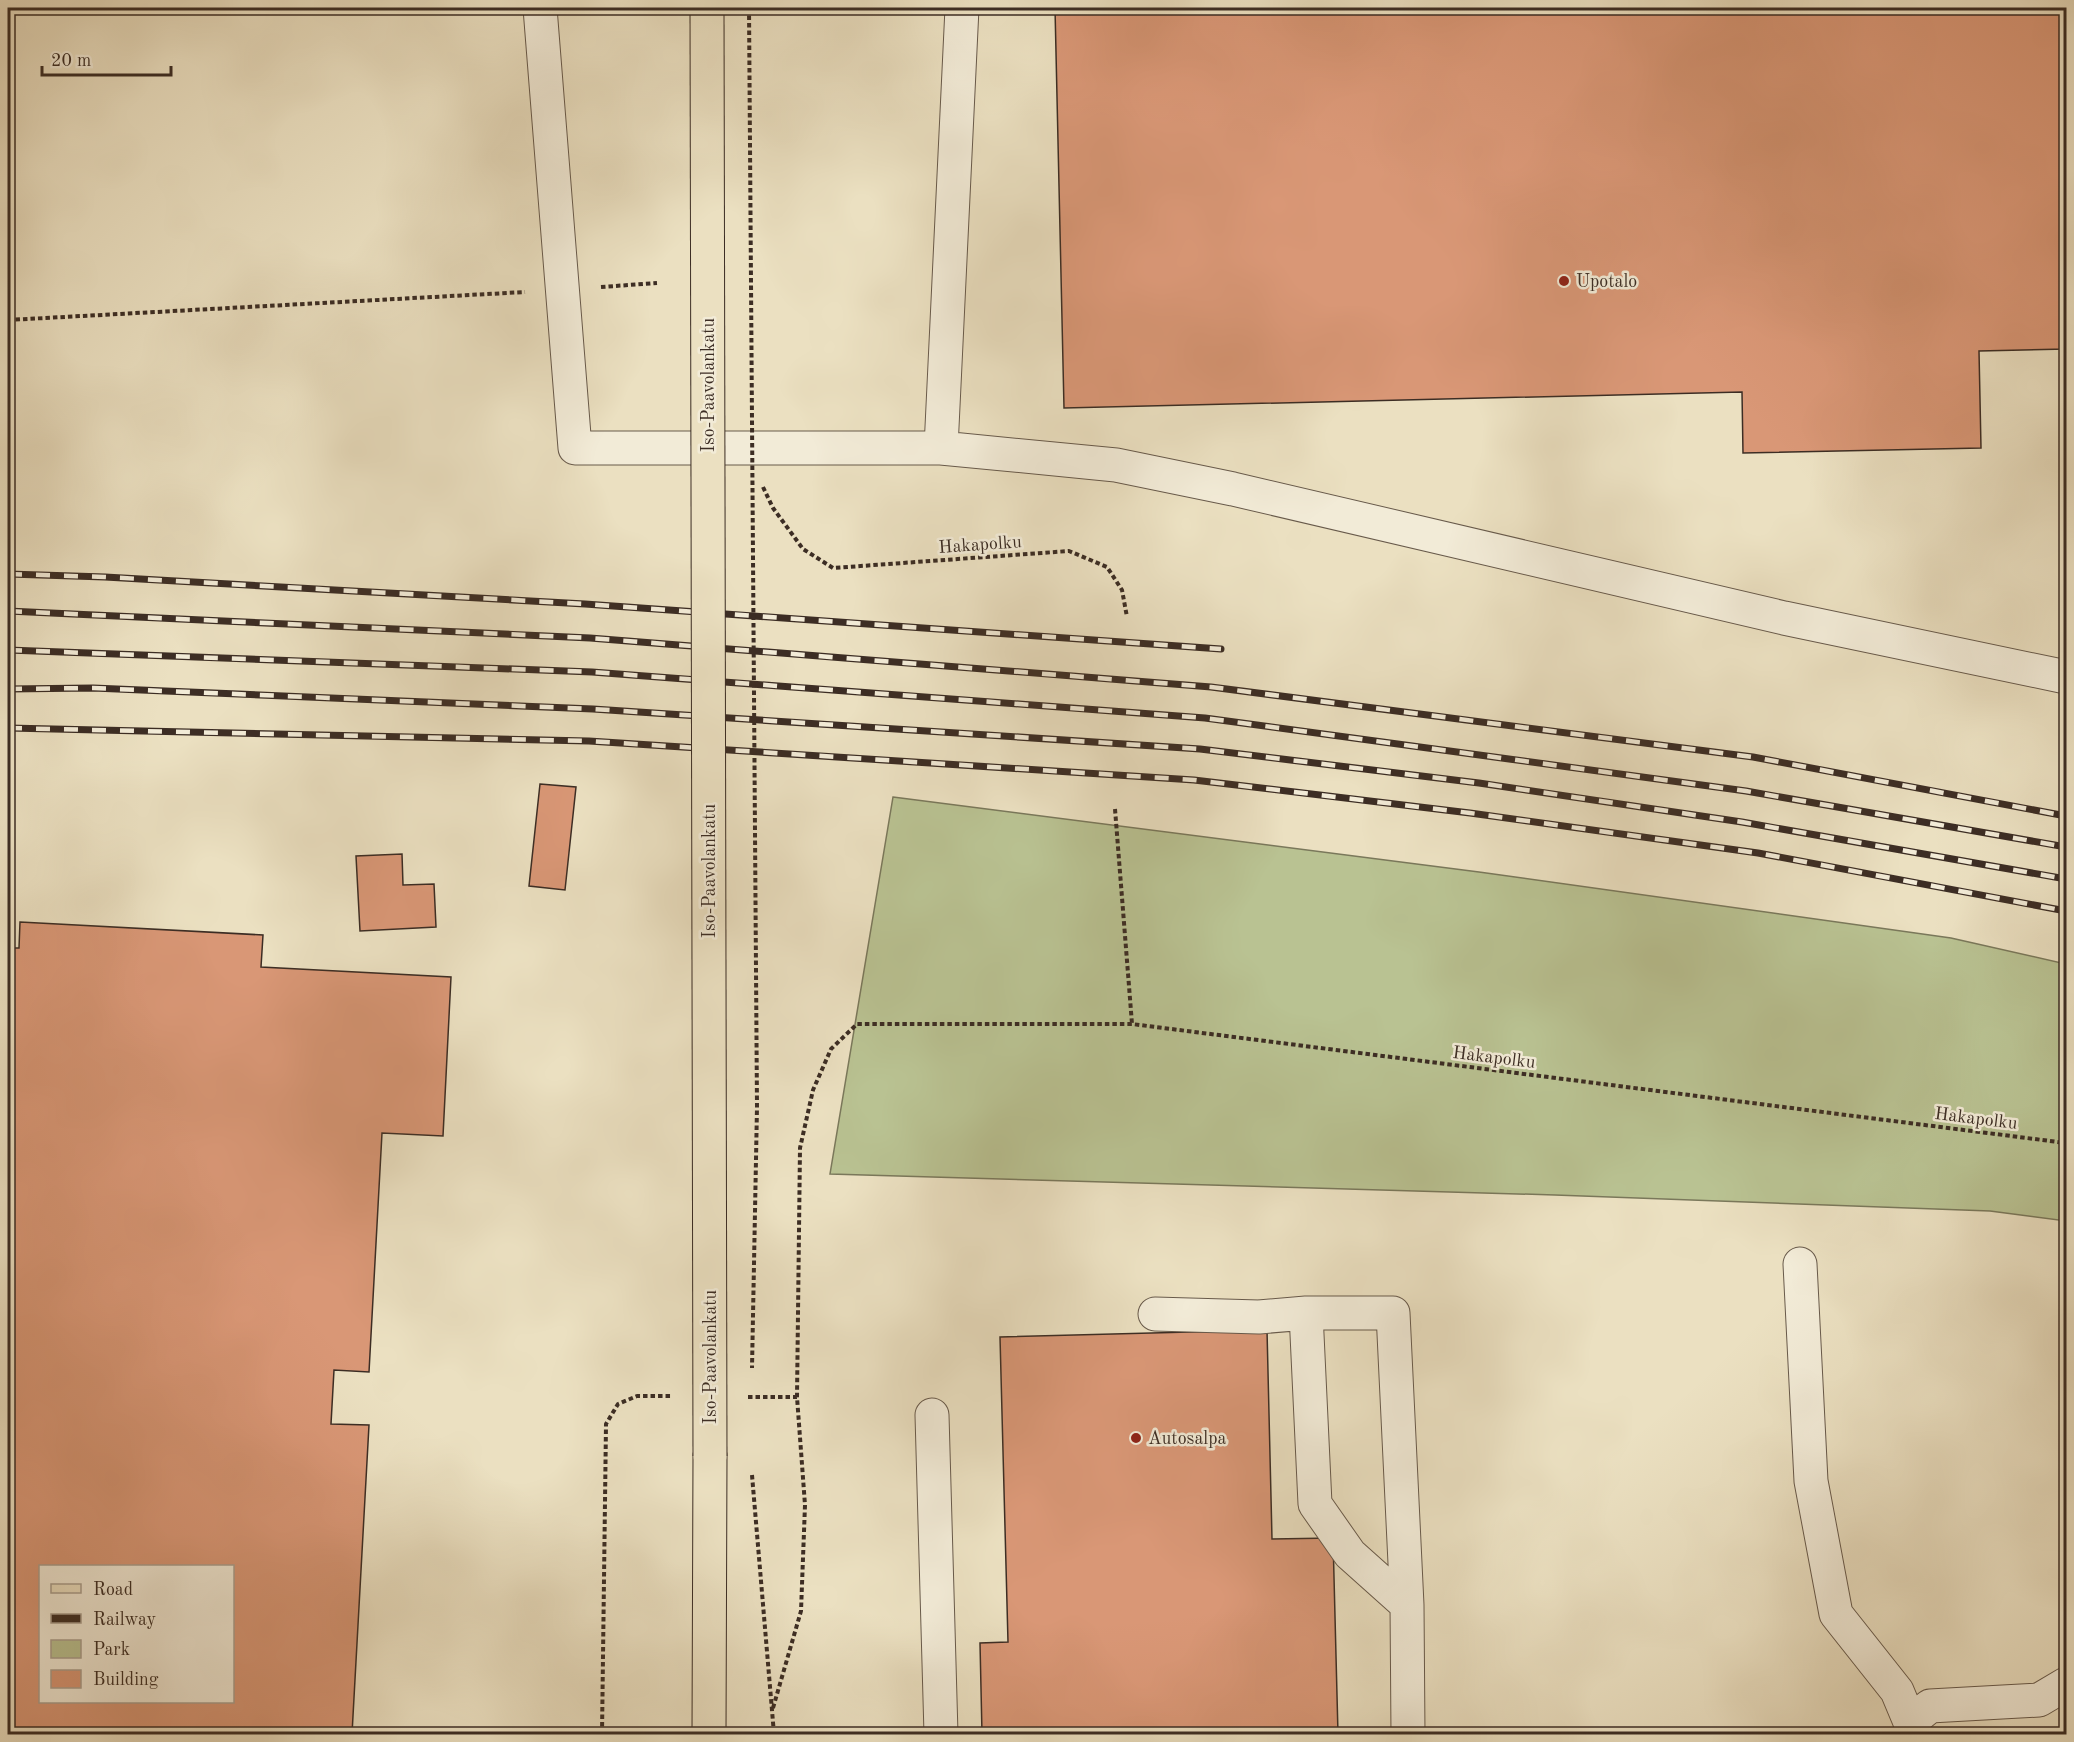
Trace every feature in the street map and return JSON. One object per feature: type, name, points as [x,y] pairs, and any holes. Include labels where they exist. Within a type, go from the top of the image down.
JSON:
[{"type":"main road","name":"Iso-Paavolankatu","points":[[707,8],[709,1734]]},
{"type":"lane","points":[[540,8],[574,448],[941,448],[1116,465],[1784,618],[2067,677]]},
{"type":"lane","points":[[941,448],[962,8]]},
{"type":"lane","points":[[1800,1264],[1811,1481],[1836,1614],[1897,1691],[1910,1728],[1929,1706],[2039,1700],[2067,1684]]},
{"type":"lane","points":[[1306,1313],[1315,1504],[1350,1554],[1407,1605]]},
{"type":"lane","points":[[1155,1314],[1259,1317],[1306,1313],[1393,1313],[1407,1605],[1408,1734]]},
{"type":"lane","points":[[932,1415],[941,1734]]},
{"type":"path","points":[[749,8],[757,1095],[752,1375]]},
{"type":"path","points":[[8,320],[657,283]]},
{"type":"path","name":"Hakapolku","points":[[803,549],[833,568],[1068,551],[1107,567],[1122,590],[1128,617]]},
{"type":"path","points":[[1115,808],[1132,1024]]},
{"type":"path","name":"Hakapolku","points":[[772,1708],[801,1611],[805,1505],[797,1397],[800,1148],[813,1090],[831,1049],[857,1024],[1132,1024],[2067,1143]]},
{"type":"path","points":[[751,1398],[752,1386]]},
{"type":"path","points":[[602,1734],[606,1424],[618,1404],[637,1396],[683,1396]]},
{"type":"path","points":[[740,1397],[797,1397]]},
{"type":"path","points":[[751,1468],[774,1734]]},
{"type":"green space","points":[[893,797],[1479,872],[1951,938],[2066,964],[2066,1221],[1990,1211],[1555,1195],[830,1174]]},
{"type":"building","name":"Upotalo","points":[[1055,8],[2066,8],[2066,349],[1979,351],[1981,448],[1743,453],[1742,392],[1064,408]]},
{"type":"building","points":[[540,784],[576,787],[565,890],[529,886]]},
{"type":"building","points":[[402,854],[403,885],[434,884],[436,927],[360,931],[356,856]]},
{"type":"building","points":[[20,922],[263,935],[261,967],[451,977],[443,1136],[382,1133],[369,1372],[334,1370],[331,1424],[369,1425],[352,1734],[8,1734],[8,948],[19,948]]},
{"type":"building","name":"Autosalpa","points":[[1267,1330],[1272,1539],[1333,1538],[1338,1734],[982,1734],[980,1643],[1008,1642],[1000,1337]]},
{"type":"railway","points":[[8,574],[105,577],[585,604],[1221,649]]},
{"type":"railway","points":[[8,611],[590,638],[1211,687],[1753,757],[2066,816]]},
{"type":"railway","points":[[8,650],[592,672],[1205,718],[1746,791],[2066,847]]},
{"type":"railway","points":[[8,689],[93,688],[593,709],[1200,749],[1479,783],[1742,822],[2066,879]]},
{"type":"railway","points":[[8,728],[589,741],[1194,780],[1470,813],[1758,853],[2066,911]]},
{"type":"place","name":"Upotalo","points":[[1564,281]]},
{"type":"place","name":"Autosalpa","points":[[1136,1438]]}]
